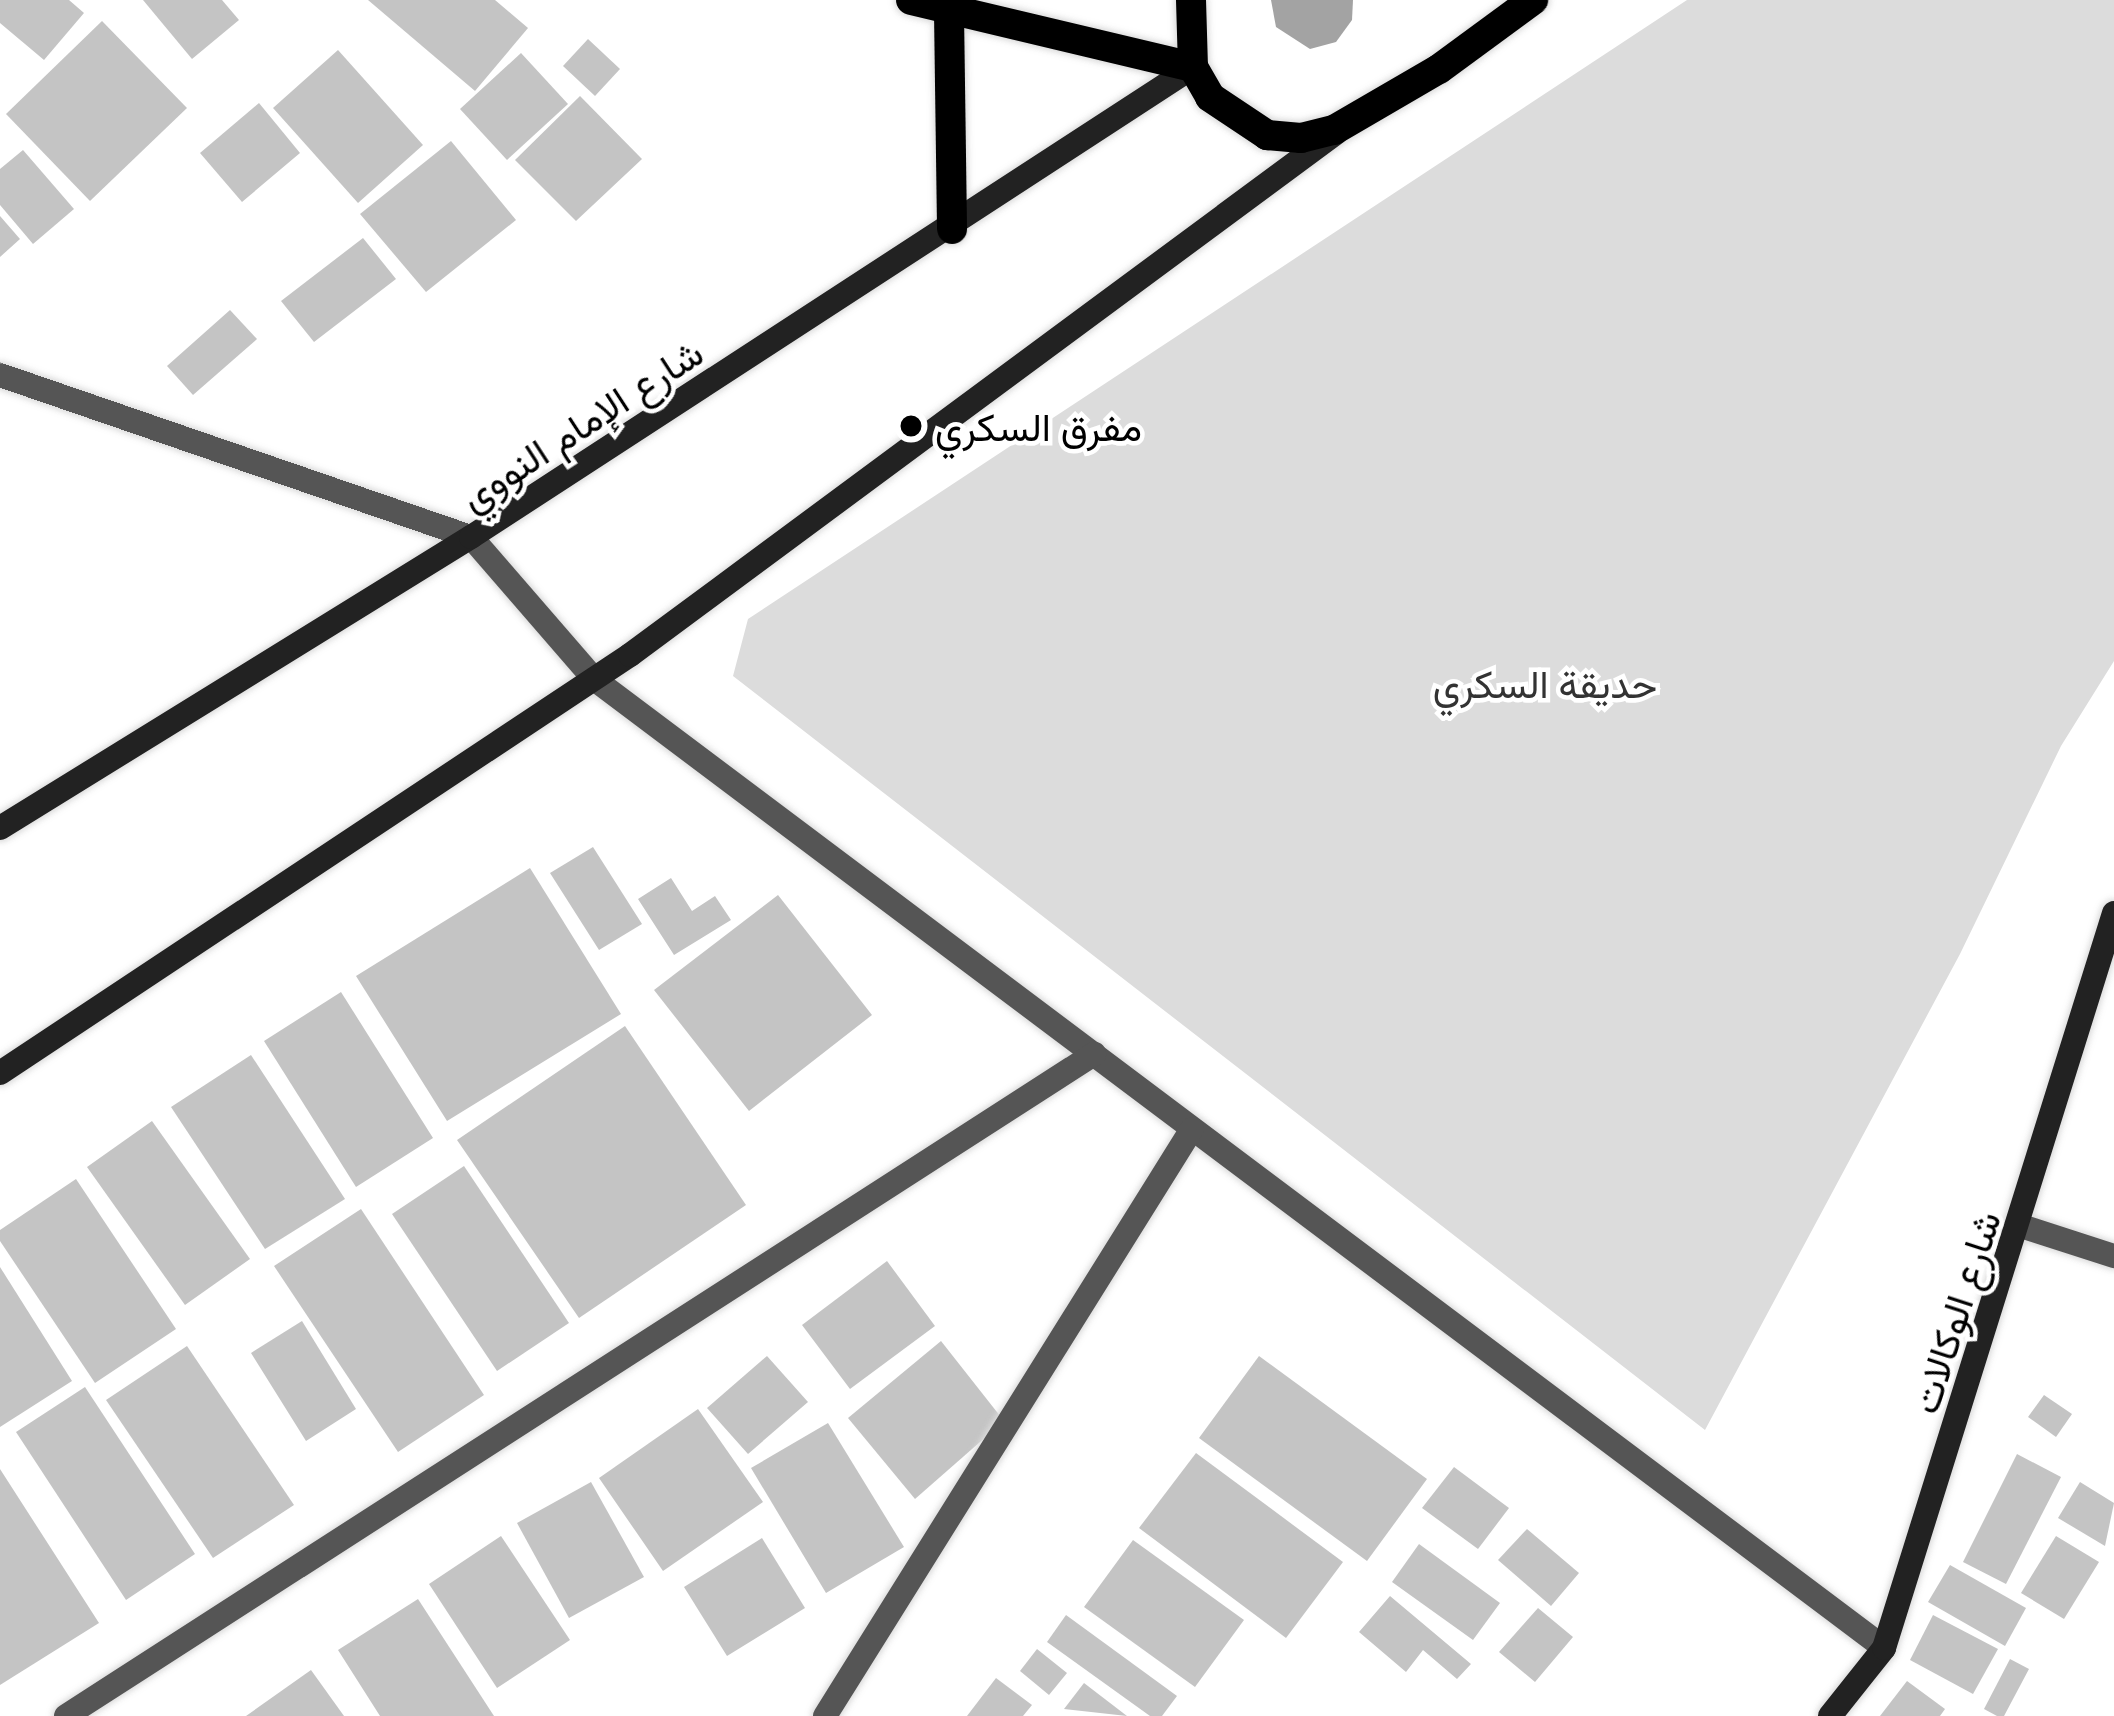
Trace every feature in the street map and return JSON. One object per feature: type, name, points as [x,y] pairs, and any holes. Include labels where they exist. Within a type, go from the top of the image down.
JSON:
[{"type":"main road","points":[[910,0],[1193,67]]},
{"type":"main road","points":[[1191,0],[1193,67],[1210,97],[1267,134],[1301,138],[1364,112],[1439,70],[1533,0]]},
{"type":"main road","points":[[950,12],[952,229]]},
{"type":"street","name":"شارع الإمام النووي","points":[[0,828],[471,537],[952,229],[1193,67]]},
{"type":"street","points":[[0,1073],[594,679],[1364,112]]},
{"type":"street","points":[[0,375],[471,537],[594,679],[1884,1648]]},
{"type":"street","name":"شارع الوكالات","points":[[1830,1716],[1884,1648],[2021,1226],[2114,913]]},
{"type":"street","points":[[66,1716],[1094,1054]]},
{"type":"street","points":[[825,1716],[1192,1129]]},
{"type":"street","points":[[2021,1226],[2114,1256]]},
{"type":"green space","name":"حديقة السكري","points":[[1687,0],[2114,0],[2114,661],[2061,746],[1960,954],[1705,1430],[733,676],[748,619]]},
{"type":"shaded area","points":[[1271,0],[1353,0],[1352,20],[1336,42],[1310,49],[1276,27]]},
{"type":"building","points":[[0,0],[69,0],[84,13],[44,60],[0,23]]},
{"type":"building","points":[[143,0],[222,0],[239,20],[192,59]]},
{"type":"building","points":[[368,0],[495,0],[528,28],[475,91]]},
{"type":"building","points":[[102,21],[187,108],[90,201],[6,114]]},
{"type":"building","points":[[588,39],[620,69],[595,96],[563,66]]},
{"type":"building","points":[[338,50],[423,145],[358,203],[273,108]]},
{"type":"building","points":[[521,53],[568,104],[507,160],[460,109]]},
{"type":"building","points":[[580,96],[642,159],[576,221],[515,160]]},
{"type":"building","points":[[259,103],[300,153],[242,202],[200,153]]},
{"type":"building","points":[[451,141],[516,220],[426,292],[360,214]]},
{"type":"building","points":[[23,150],[74,209],[33,244],[0,205],[0,169]]},
{"type":"building","points":[[0,216],[20,239],[0,257]]},
{"type":"building","points":[[363,238],[396,279],[314,342],[281,301]]},
{"type":"building","points":[[230,310],[257,339],[193,395],[167,366]]},
{"type":"building","points":[[593,847],[642,924],[599,950],[550,873]]},
{"type":"building","points":[[530,868],[621,1014],[447,1121],[356,976]]},
{"type":"building","points":[[671,878],[692,911],[715,896],[731,920],[674,955],[638,899]]},
{"type":"building","points":[[778,895],[872,1015],[749,1111],[654,990]]},
{"type":"building","points":[[341,992],[433,1138],[356,1187],[264,1041]]},
{"type":"building","points":[[625,1026],[746,1205],[579,1318],[457,1140]]},
{"type":"building","points":[[251,1055],[345,1199],[265,1249],[171,1107]]},
{"type":"building","points":[[152,1121],[250,1259],[185,1305],[87,1167]]},
{"type":"building","points":[[464,1166],[569,1323],[497,1371],[392,1214]]},
{"type":"building","points":[[76,1179],[176,1329],[95,1383],[0,1241],[0,1230]]},
{"type":"building","points":[[361,1209],[484,1395],[398,1452],[274,1266]]},
{"type":"building","points":[[887,1261],[935,1326],[850,1389],[802,1325]]},
{"type":"building","points":[[0,1267],[72,1381],[0,1427]]},
{"type":"building","points":[[302,1321],[356,1409],[306,1441],[251,1353]]},
{"type":"building","points":[[941,1341],[1004,1421],[915,1499],[848,1418]]},
{"type":"building","points":[[187,1346],[294,1505],[213,1558],[106,1400]]},
{"type":"building","points":[[767,1356],[808,1402],[748,1454],[707,1408]]},
{"type":"building","points":[[1259,1356],[1427,1479],[1367,1561],[1199,1438]]},
{"type":"building","points":[[85,1387],[195,1554],[126,1600],[16,1432]]},
{"type":"building","points":[[2044,1395],[2072,1414],[2056,1437],[2028,1417]]},
{"type":"building","points":[[698,1409],[763,1502],[663,1571],[599,1478]]},
{"type":"building","points":[[828,1423],[904,1547],[826,1593],[751,1468]]},
{"type":"building","points":[[1196,1453],[1343,1562],[1286,1638],[1139,1528]]},
{"type":"building","points":[[2017,1454],[2061,1477],[2006,1584],[1963,1562]]},
{"type":"building","points":[[1454,1467],[1509,1508],[1478,1549],[1422,1508]]},
{"type":"building","points":[[0,1469],[99,1623],[0,1685]]},
{"type":"building","points":[[591,1482],[644,1577],[569,1618],[517,1523]]},
{"type":"building","points":[[2080,1482],[2114,1503],[2105,1546],[2058,1518]]},
{"type":"building","points":[[1527,1529],[1579,1573],[1551,1606],[1498,1560]]},
{"type":"building","points":[[501,1536],[570,1640],[497,1688],[429,1584]]},
{"type":"building","points":[[2056,1536],[2099,1562],[2064,1619],[2021,1593]]},
{"type":"building","points":[[762,1538],[805,1608],[727,1656],[684,1587]]},
{"type":"building","points":[[1133,1540],[1244,1620],[1195,1687],[1084,1607]]},
{"type":"building","points":[[1419,1544],[1500,1603],[1473,1640],[1392,1582]]},
{"type":"building","points":[[1950,1565],[2026,1608],[2005,1646],[1928,1602]]},
{"type":"building","points":[[1390,1596],[1471,1664],[1457,1679],[1423,1650],[1406,1672],[1359,1632]]},
{"type":"building","points":[[418,1599],[494,1716],[380,1716],[338,1650]]},
{"type":"building","points":[[1538,1608],[1573,1637],[1535,1682],[1499,1652]]},
{"type":"building","points":[[1066,1615],[1177,1696],[1162,1716],[1150,1716],[1047,1642]]},
{"type":"building","points":[[1933,1615],[1998,1649],[1973,1694],[1910,1660]]},
{"type":"building","points":[[1037,1649],[1067,1673],[1049,1695],[1020,1671]]},
{"type":"building","points":[[2010,1659],[2029,1669],[2004,1716],[1997,1716],[1984,1709]]},
{"type":"building","points":[[311,1670],[344,1716],[246,1716]]},
{"type":"building","points":[[996,1678],[1032,1705],[1023,1716],[967,1716]]},
{"type":"building","points":[[1907,1681],[1945,1709],[1940,1716],[1880,1716]]},
{"type":"building","points":[[1084,1683],[1127,1716],[1064,1709]]},
{"type":"place","name":"مفرق السكري","points":[[911,426]]}]
